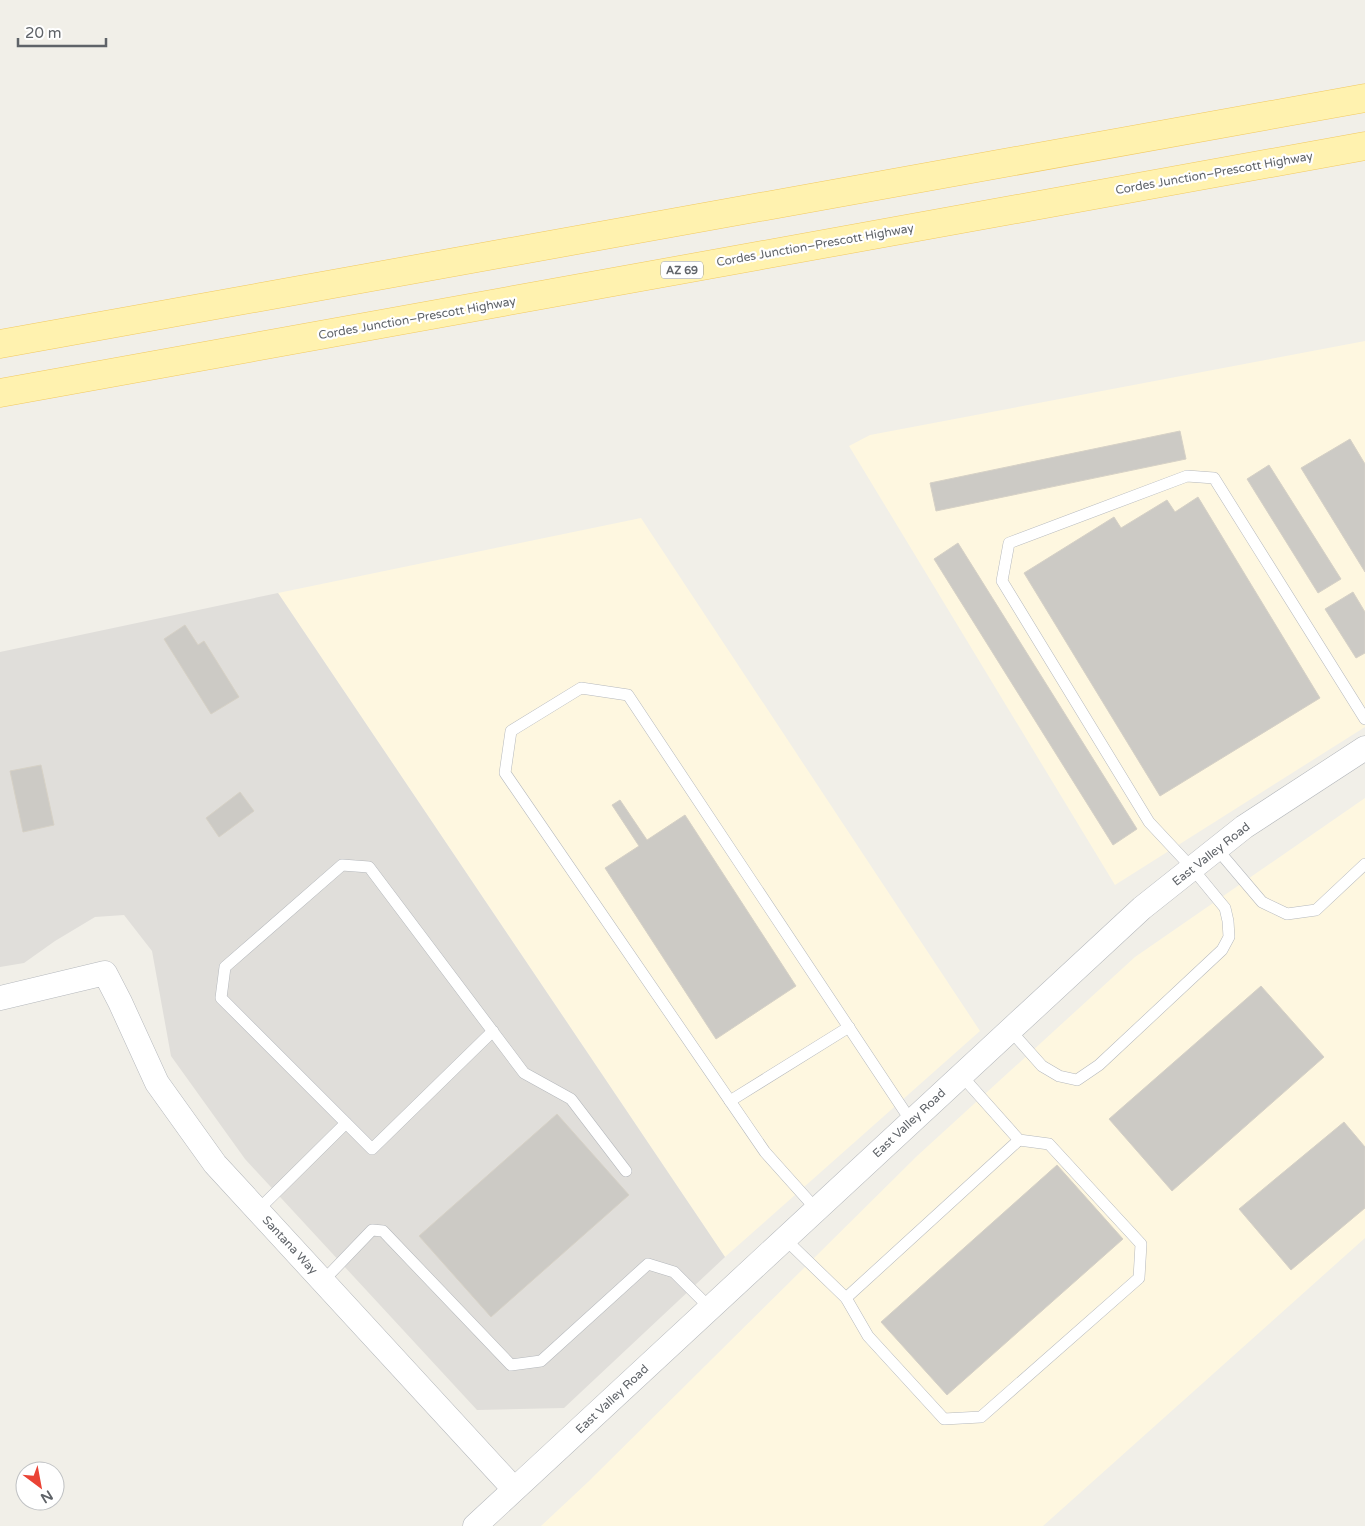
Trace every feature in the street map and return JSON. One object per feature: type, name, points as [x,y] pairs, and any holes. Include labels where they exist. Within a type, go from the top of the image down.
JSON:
[{"type":"main road","points":[[0,344],[1365,98]]},
{"type":"main road","name":"Cordes Junction–Prescott Highway","points":[[0,393],[1365,146]]},
{"type":"street","name":"East Valley Road","points":[[475,1526],[1142,908],[1244,827],[1365,748]]},
{"type":"street","name":"Santana Way","points":[[0,998],[105,973],[157,1083],[215,1164],[514,1489]]},
{"type":"lane","points":[[1010,1030],[1042,1066],[1059,1076],[1077,1080],[1099,1065],[1222,950],[1229,937],[1225,908],[1192,868],[1149,822],[1002,582],[1009,543],[1187,476],[1214,478],[1365,719]]},
{"type":"lane","points":[[816,1210],[765,1152],[505,773],[511,731],[581,688],[628,695],[911,1121]]},
{"type":"lane","points":[[1217,849],[1262,902],[1288,914],[1316,910],[1365,864]]},
{"type":"lane","points":[[493,1031],[372,1149],[221,998],[225,967],[342,865],[369,867],[493,1031],[524,1073],[572,1099],[626,1171]]},
{"type":"lane","points":[[730,1101],[849,1027]]},
{"type":"lane","points":[[785,1239],[846,1298],[868,1336],[944,1418],[981,1417],[1139,1278],[1141,1244],[1049,1144],[1020,1140],[961,1076]]},
{"type":"lane","points":[[258,1210],[346,1123]]},
{"type":"lane","points":[[846,1298],[1020,1140]]},
{"type":"lane","points":[[323,1281],[372,1230],[384,1232],[511,1365],[541,1361],[648,1264],[674,1272],[710,1308]]},
{"type":"shaded area","points":[[1365,341],[1365,727],[1115,885],[849,446],[870,435]]},
{"type":"shaded area","points":[[641,518],[980,1031],[725,1257],[278,593]]},
{"type":"shaded area","points":[[278,593],[725,1257],[564,1408],[477,1410],[245,1159],[171,1056],[152,951],[124,915],[95,917],[55,941],[24,963],[0,967],[0,652]]},
{"type":"shaded area","points":[[1365,798],[1365,1238],[1043,1526],[541,1526],[588,1482],[917,1156],[1135,957]]},
{"type":"building","points":[[1180,431],[1186,459],[936,511],[930,483]]},
{"type":"building","points":[[1350,439],[1365,464],[1365,572],[1301,468]]},
{"type":"building","points":[[1269,465],[1341,579],[1318,593],[1247,479]]},
{"type":"building","points":[[1198,497],[1320,698],[1160,796],[1024,573],[1114,517],[1121,528],[1167,500],[1175,512]]},
{"type":"building","points":[[958,543],[1137,829],[1113,845],[934,559]]},
{"type":"building","points":[[1353,592],[1365,612],[1365,653],[1356,658],[1325,609]]},
{"type":"building","points":[[185,625],[198,645],[204,641],[239,697],[211,714],[164,639]]},
{"type":"building","points":[[41,765],[54,825],[23,832],[10,771]]},
{"type":"building","points":[[240,792],[254,811],[219,837],[206,818]]},
{"type":"building","points":[[620,800],[647,840],[685,815],[796,986],[716,1039],[605,868],[639,846],[612,805]]},
{"type":"building","points":[[1261,986],[1324,1057],[1172,1191],[1109,1119]]},
{"type":"building","points":[[557,1114],[629,1195],[491,1317],[419,1236]]},
{"type":"building","points":[[1344,1122],[1365,1147],[1365,1208],[1291,1270],[1239,1209]]},
{"type":"building","points":[[1057,1165],[1123,1239],[947,1395],[881,1322]]}]
